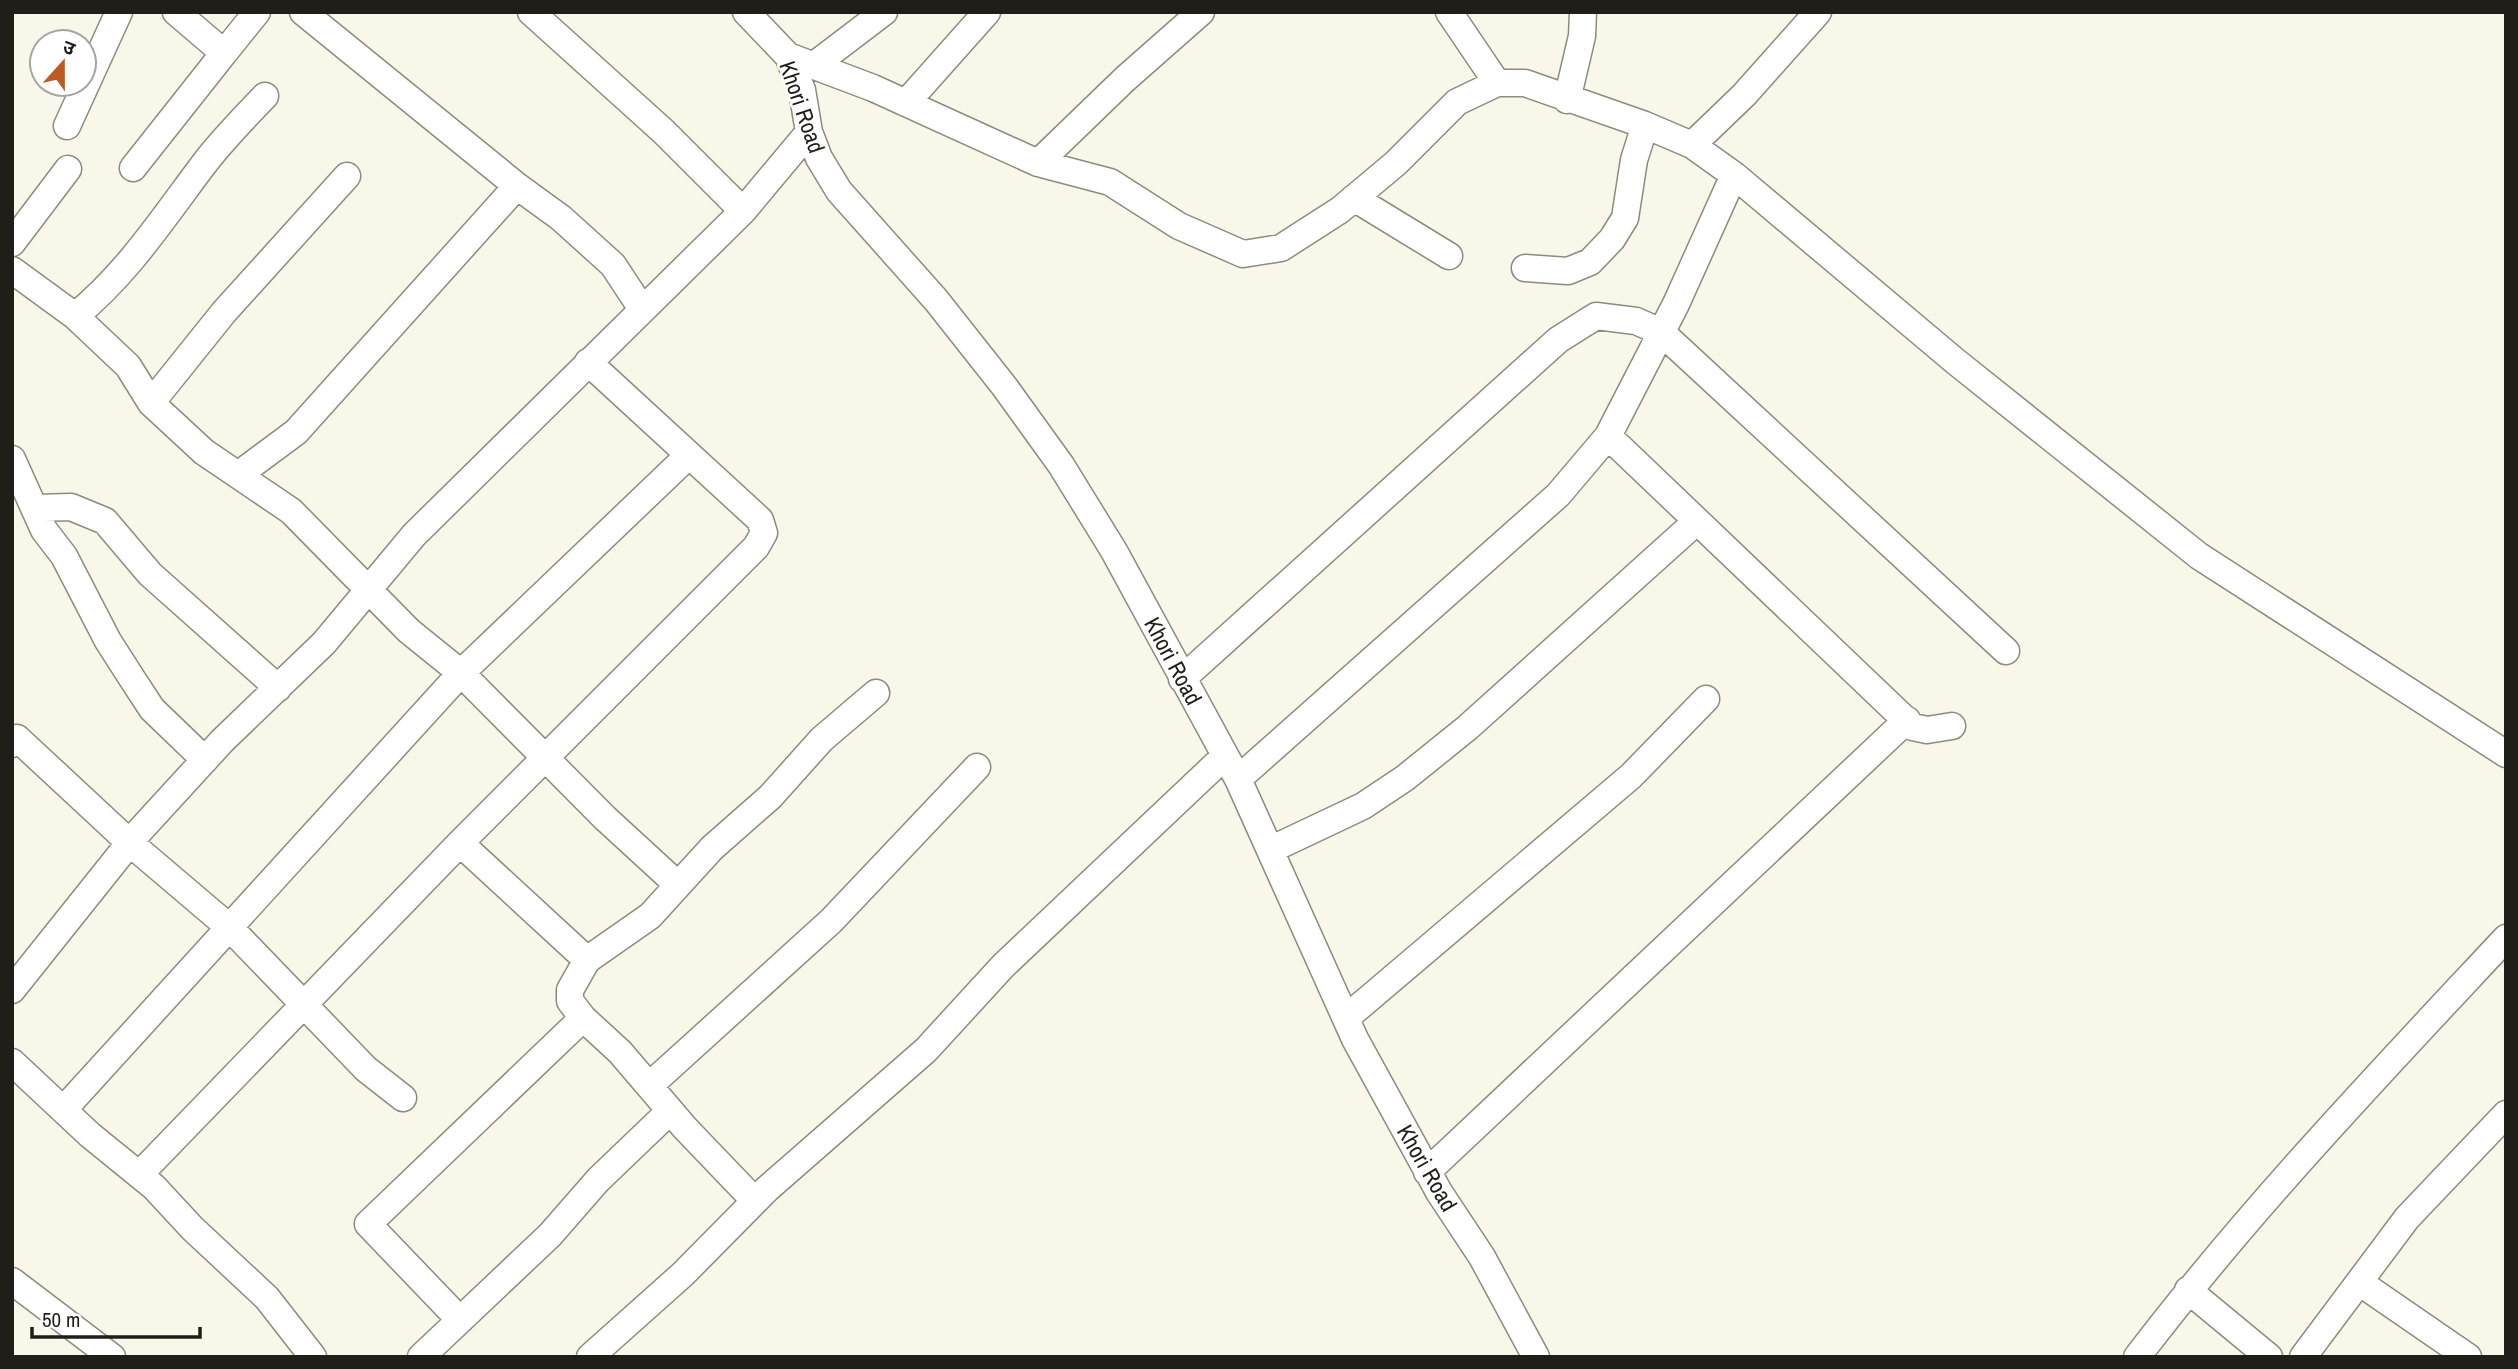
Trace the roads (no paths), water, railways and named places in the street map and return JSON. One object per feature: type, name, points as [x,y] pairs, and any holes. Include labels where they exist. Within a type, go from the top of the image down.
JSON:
[{"type":"street","points":[[67,126],[119,12]]},
{"type":"street","points":[[176,12],[224,53]]},
{"type":"street","points":[[133,168],[257,12]]},
{"type":"street","points":[[303,12],[517,186],[561,218],[613,265],[642,309]]},
{"type":"street","points":[[531,12],[664,132],[743,211]]},
{"type":"street","name":"Khori Road","points":[[746,12],[788,56],[802,90],[809,132],[819,158],[839,191],[936,300],[1061,465],[1114,551],[1238,779],[1346,1018],[1427,1172],[1482,1257],[1536,1357]]},
{"type":"street","points":[[813,66],[884,12]]},
{"type":"street","points":[[906,103],[987,12]]},
{"type":"street","points":[[1038,163],[1125,79],[1201,12]]},
{"type":"street","points":[[1450,12],[1497,83]]},
{"type":"street","points":[[1567,100],[1582,36],[1583,12]]},
{"type":"street","points":[[1692,145],[1744,95],[1817,13]]},
{"type":"street","points":[[788,56],[906,103],[1038,163],[1110,182],[1179,226],[1243,254],[1281,248],[1354,198],[1396,163],[1457,102],[1497,83],[1525,83],[1567,100],[1646,125],[1692,145],[1734,175],[1965,370],[2199,556],[2506,754]]},
{"type":"street","points":[[75,316],[106,291],[205,164],[265,96]]},
{"type":"street","points":[[1525,268],[1568,271],[1590,262],[1612,239],[1625,218],[1634,160],[1646,125]]},
{"type":"street","points":[[12,990],[130,843],[205,760],[324,643],[414,535],[743,211],[809,132]]},
{"type":"street","points":[[12,243],[68,169]]},
{"type":"street","points":[[1238,779],[1558,495],[1608,436],[1661,332],[1734,175]]},
{"type":"street","points":[[151,403],[224,312],[347,176]]},
{"type":"street","points":[[238,475],[296,432],[517,186]]},
{"type":"street","points":[[1354,198],[1449,256]]},
{"type":"street","points":[[12,271],[75,316],[128,366],[151,403],[204,452],[291,511],[409,631],[461,673],[605,818],[678,885]]},
{"type":"street","points":[[1182,679],[1558,340],[1596,316],[1636,321],[1661,332],[2006,651]]},
{"type":"street","points":[[139,1175],[460,844],[756,547],[764,533],[760,520],[588,362]]},
{"type":"street","points":[[1608,436],[1913,727],[1927,730],[1952,726]]},
{"type":"street","points":[[64,1109],[461,673],[689,455]]},
{"type":"street","points":[[12,459],[44,530],[64,556],[108,641],[152,709],[205,760]]},
{"type":"street","points":[[34,508],[71,507],[105,522],[150,574],[278,688]]},
{"type":"street","points":[[1270,850],[1363,806],[1405,778],[1467,728],[1697,521]]},
{"type":"street","points":[[755,1201],[670,1111],[620,1052],[583,1018],[570,1001],[570,990],[587,960],[650,916],[712,848],[771,797],[822,739],[876,693]]},
{"type":"street","points":[[1346,1018],[1631,776],[1706,699]]},
{"type":"street","points":[[1427,1172],[1907,720]]},
{"type":"street","points":[[12,744],[17,738],[130,843],[230,928],[366,1069],[403,1098]]},
{"type":"street","points":[[590,1357],[683,1274],[755,1201],[926,1050],[1003,966],[1225,757]]},
{"type":"street","points":[[649,1086],[831,921],[977,767]]},
{"type":"street","points":[[460,844],[587,960]]},
{"type":"street","points":[[2137,1357],[2188,1290],[2341,1115],[2506,938]]},
{"type":"street","points":[[460,1320],[368,1224],[583,1018]]},
{"type":"street","points":[[12,1062],[139,1175],[267,1298],[313,1357]]},
{"type":"street","points":[[421,1357],[550,1235],[598,1180],[670,1111]]},
{"type":"street","points":[[2303,1357],[2407,1218],[2506,1114]]},
{"type":"street","points":[[12,1281],[112,1357]]},
{"type":"street","points":[[2359,1282],[2468,1357]]},
{"type":"street","points":[[2188,1290],[2269,1357]]}]
